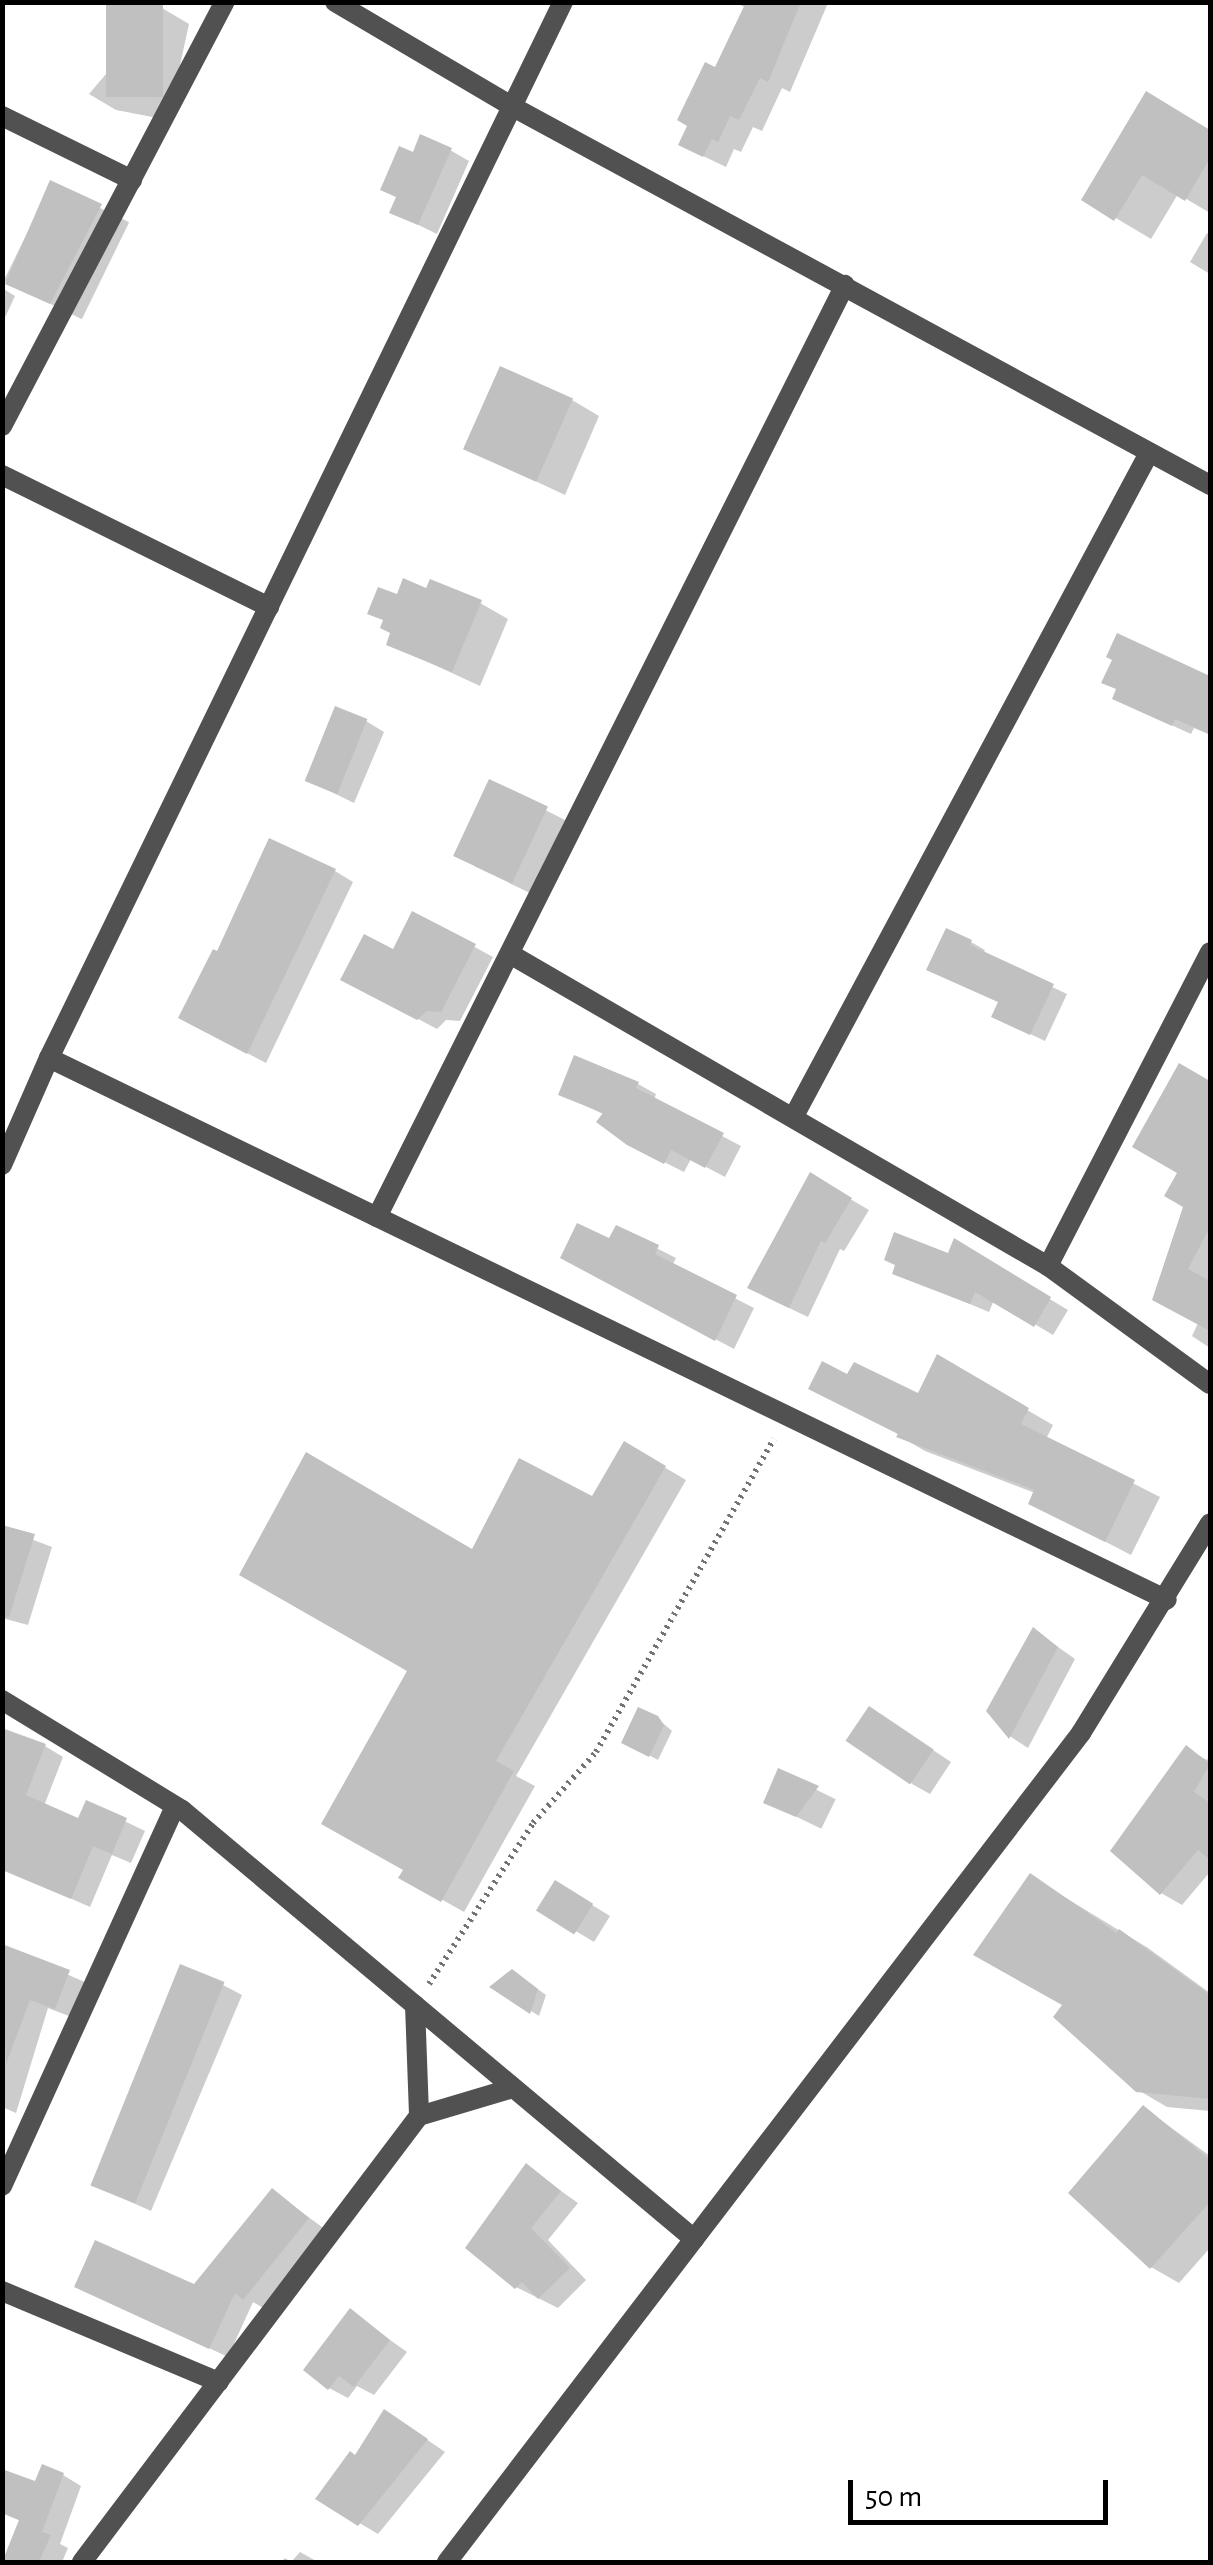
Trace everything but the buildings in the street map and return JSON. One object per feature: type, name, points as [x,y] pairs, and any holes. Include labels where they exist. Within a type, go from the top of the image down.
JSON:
[{"type":"street","points":[[2,426],[225,2]]},
{"type":"street","points":[[335,2],[512,107],[1210,485]]},
{"type":"street","points":[[2,1165],[48,1058],[564,2]]},
{"type":"street","points":[[2,116],[132,180]]},
{"type":"street","points":[[377,1217],[845,285]]},
{"type":"street","points":[[794,1116],[1149,453]]},
{"type":"street","points":[[2,475],[268,607]]},
{"type":"street","points":[[1048,1266],[1210,952]]},
{"type":"street","points":[[510,954],[1048,1266],[1210,1384]]},
{"type":"street","points":[[48,1058],[1167,1600]]},
{"type":"street","points":[[447,2562],[1082,1733],[1167,1600],[1210,1523]]},
{"type":"street","points":[[2,1700],[174,1809],[182,1810],[694,2240]]},
{"type":"street","points":[[2,2186],[174,1809]]},
{"type":"street","points":[[415,2005],[420,2116]]},
{"type":"street","points":[[82,2562],[420,2116],[513,2088]]},
{"type":"street","points":[[2,2291],[219,2382]]},
{"type":"path","points":[[415,2005],[532,1823],[596,1752],[787,1416]]}]
